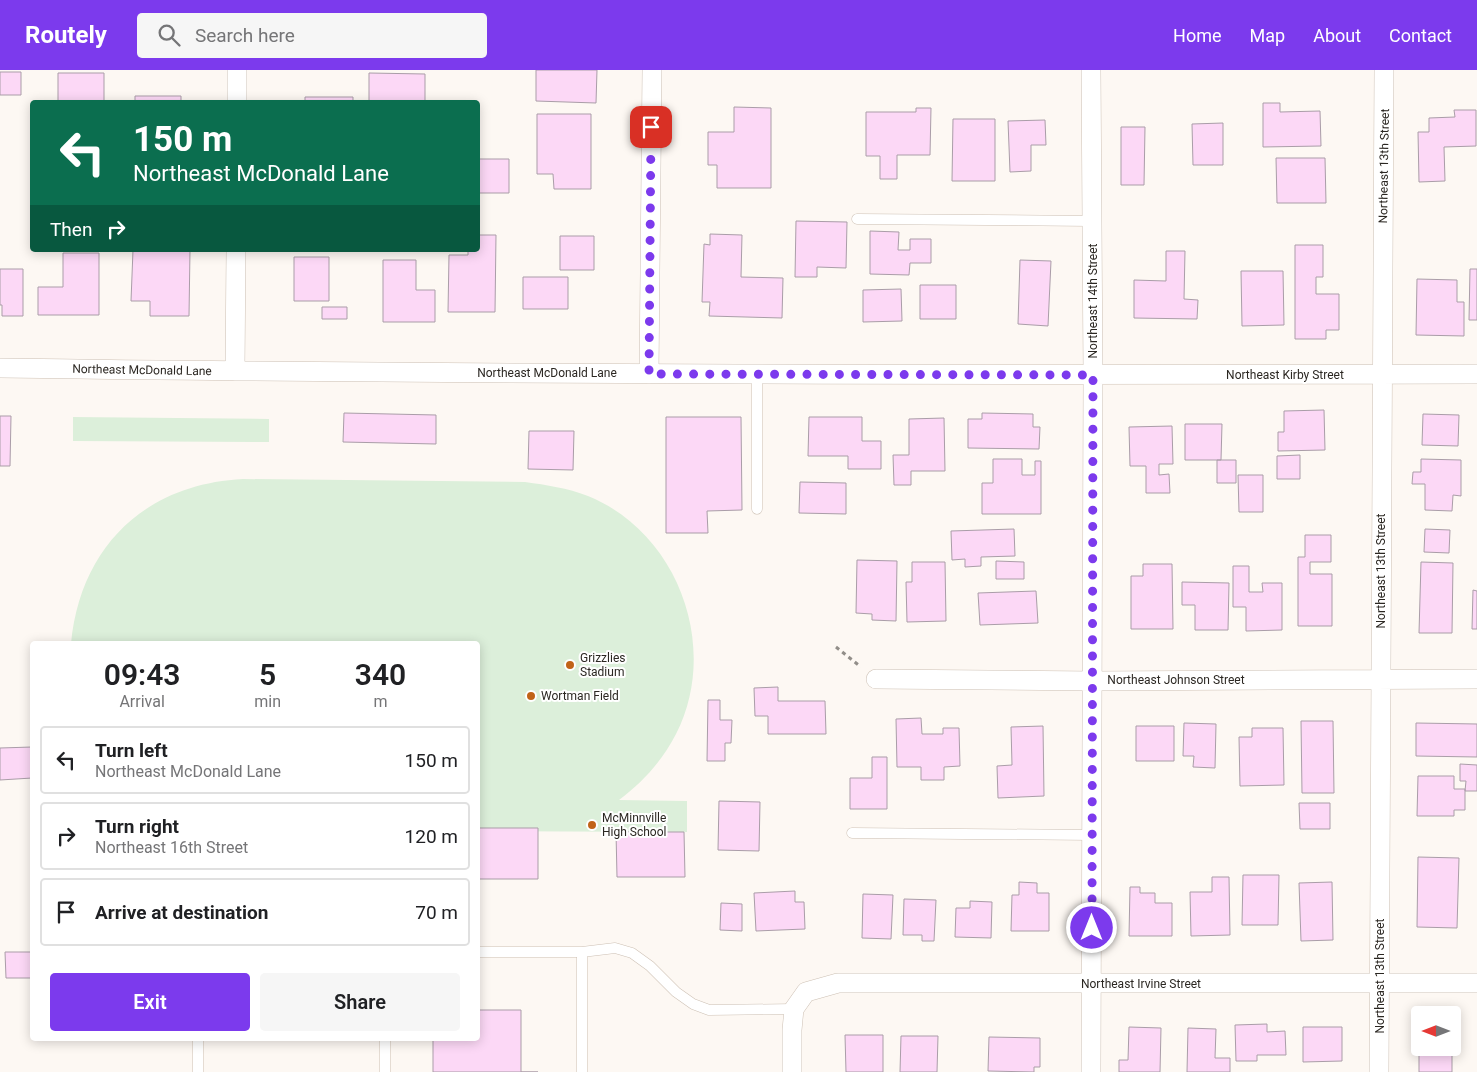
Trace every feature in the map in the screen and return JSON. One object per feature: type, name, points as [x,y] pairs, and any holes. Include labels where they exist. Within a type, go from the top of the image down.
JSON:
[{"type":"street","points":[[237,100],[238,70]]},
{"type":"street","points":[[649,374],[652,70]]},
{"type":"street","name":"Northeast 14th Street","points":[[1091,70],[1093,375],[1091,1072]]},
{"type":"street","name":"Northeast 13th Street","points":[[1379,1072],[1381,984],[1380,679],[1384,70]]},
{"type":"street","points":[[235,371],[236,252]]},
{"type":"street","name":"Northeast McDonald Lane","points":[[0,368],[649,374],[1093,375]]},
{"type":"street","name":"Northeast Kirby Street","points":[[1093,375],[1477,374]]},
{"type":"street","name":"Northeast Johnson Street","points":[[876,679],[1093,681],[1477,679]]},
{"type":"street","name":"Northeast Irvine Street","points":[[794,1009],[806,992],[838,983],[1477,983]]},
{"type":"street","points":[[792,1072],[794,1009]]},
{"type":"lane","points":[[857,219],[1092,221]]},
{"type":"lane","points":[[757,374],[757,509]]},
{"type":"lane","points":[[852,833],[1093,834]]},
{"type":"lane","points":[[480,952],[582,952],[615,948],[632,953],[650,966],[676,992],[693,1004],[709,1010],[794,1009]]},
{"type":"lane","points":[[582,952],[582,1072]]},
{"type":"lane","points":[[198,1041],[198,1072]]},
{"type":"lane","points":[[385,1041],[385,1072]]},
{"type":"path","points":[[836,647],[876,679]]},
{"type":"green space","points":[[73,417],[269,419],[269,442],[73,441]]},
{"type":"green space","name":"Grizzlies Stadium","points":[[243,479],[525,482],[580,493],[620,513],[646,537],[667,565],[683,597],[691,631],[694,666],[689,701],[676,734],[665,753],[651,770],[619,800],[687,801],[687,832],[480,831],[480,641],[72,641],[77,609],[88,578],[104,550],[124,527],[148,508],[176,493],[208,484]]},
{"type":"building","points":[[536,70],[597,70],[596,103],[536,101]]},
{"type":"building","points":[[0,72],[21,72],[21,95],[0,95]]},
{"type":"building","points":[[58,73],[104,73],[104,100],[58,100]]},
{"type":"building","points":[[369,73],[425,74],[425,100],[369,100]]},
{"type":"building","points":[[135,96],[181,96],[181,100],[135,100]]},
{"type":"building","points":[[305,97],[353,97],[353,100],[305,100]]},
{"type":"building","points":[[1263,103],[1280,103],[1280,112],[1320,111],[1321,146],[1263,147]]},
{"type":"building","points":[[734,107],[771,108],[771,188],[717,188],[717,165],[708,165],[708,132],[734,132]]},
{"type":"building","points":[[916,108],[931,108],[930,155],[897,155],[897,179],[880,179],[880,156],[866,156],[866,112],[916,112]]},
{"type":"building","points":[[1454,110],[1476,110],[1476,146],[1444,147],[1445,181],[1419,182],[1418,132],[1429,132],[1429,118],[1455,117]]},
{"type":"building","points":[[537,114],[591,114],[591,189],[554,189],[553,174],[537,174]]},
{"type":"building","points":[[953,119],[995,119],[995,181],[952,181]]},
{"type":"building","points":[[1045,120],[1046,145],[1031,145],[1031,171],[1010,172],[1008,121]]},
{"type":"building","points":[[1223,123],[1223,165],[1193,165],[1192,124]]},
{"type":"building","points":[[1121,127],[1145,127],[1144,185],[1121,185]]},
{"type":"building","points":[[1276,158],[1325,158],[1326,203],[1277,203]]},
{"type":"building","points":[[480,159],[509,159],[509,193],[480,193]]},
{"type":"building","points":[[796,221],[847,222],[846,268],[817,267],[817,277],[795,277]]},
{"type":"building","points":[[870,231],[899,232],[898,250],[910,250],[910,239],[931,239],[931,263],[910,263],[909,275],[870,274]]},
{"type":"building","points":[[710,234],[742,235],[741,277],[783,278],[782,318],[709,316],[710,302],[702,302],[704,244],[710,245]]},
{"type":"building","points":[[480,235],[496,235],[495,312],[448,312],[449,255],[468,255],[468,252],[480,252]]},
{"type":"building","points":[[560,236],[594,236],[594,270],[560,270]]},
{"type":"building","points":[[1295,245],[1323,245],[1323,277],[1316,277],[1316,294],[1339,294],[1339,330],[1326,330],[1326,339],[1295,339]]},
{"type":"building","points":[[1166,251],[1185,251],[1184,299],[1198,300],[1197,319],[1134,318],[1134,280],[1166,281]]},
{"type":"building","points":[[133,252],[190,252],[189,316],[150,316],[150,301],[131,301]]},
{"type":"building","points":[[63,253],[99,253],[99,315],[38,315],[38,287],[63,287]]},
{"type":"building","points":[[294,257],[329,257],[329,301],[294,301]]},
{"type":"building","points":[[383,260],[416,260],[416,290],[435,290],[435,322],[383,322]]},
{"type":"building","points":[[1020,260],[1051,261],[1048,326],[1018,324]]},
{"type":"building","points":[[0,269],[23,269],[23,316],[2,316],[2,305],[0,305]]},
{"type":"building","points":[[1470,269],[1477,269],[1477,320],[1469,320]]},
{"type":"building","points":[[1241,271],[1283,271],[1284,325],[1242,326]]},
{"type":"building","points":[[523,277],[568,277],[568,309],[523,309]]},
{"type":"building","points":[[1417,279],[1457,280],[1457,302],[1464,302],[1464,336],[1416,335]]},
{"type":"building","points":[[920,285],[956,285],[956,319],[920,319]]},
{"type":"building","points":[[901,289],[902,321],[863,322],[863,290]]},
{"type":"building","points":[[322,307],[347,307],[347,319],[322,319]]},
{"type":"building","points":[[1324,410],[1325,450],[1278,451],[1278,432],[1284,432],[1284,411]]},
{"type":"building","points":[[344,413],[436,415],[436,444],[343,442]]},
{"type":"building","points":[[982,413],[1033,414],[1033,427],[1040,427],[1039,449],[968,448],[968,419],[982,419]]},
{"type":"building","points":[[1423,414],[1459,415],[1458,446],[1422,445]]},
{"type":"building","points":[[0,416],[11,416],[10,466],[0,466]]},
{"type":"building","points":[[666,417],[741,417],[742,510],[707,511],[708,533],[666,533]]},
{"type":"building","points":[[809,417],[862,417],[862,441],[881,441],[881,469],[848,469],[848,456],[808,456]]},
{"type":"building","points":[[944,418],[945,471],[911,471],[911,485],[894,485],[893,455],[909,455],[909,419]]},
{"type":"building","points":[[1185,424],[1222,424],[1221,460],[1185,460]]},
{"type":"building","points":[[1172,426],[1173,464],[1159,464],[1159,475],[1169,474],[1170,493],[1146,493],[1146,466],[1130,466],[1129,427]]},
{"type":"building","points":[[529,431],[574,431],[573,470],[528,469]]},
{"type":"building","points":[[1300,455],[1300,479],[1277,479],[1277,456]]},
{"type":"building","points":[[993,459],[1022,459],[1022,475],[1035,475],[1035,461],[1041,461],[1041,514],[982,514],[982,483],[993,483]]},
{"type":"building","points":[[1421,459],[1461,460],[1461,496],[1453,495],[1452,511],[1425,510],[1425,484],[1412,484],[1413,472],[1421,472]]},
{"type":"building","points":[[1217,460],[1236,460],[1236,483],[1217,483]]},
{"type":"building","points":[[1238,475],[1263,475],[1263,512],[1239,512]]},
{"type":"building","points":[[800,482],[846,483],[846,514],[799,513]]},
{"type":"building","points":[[1014,529],[1015,556],[981,557],[981,566],[965,567],[965,559],[952,560],[951,531]]},
{"type":"building","points":[[1425,529],[1450,530],[1449,553],[1424,552]]},
{"type":"building","points":[[1305,535],[1331,535],[1331,562],[1310,562],[1310,574],[1332,574],[1332,626],[1298,626],[1298,557],[1305,557]]},
{"type":"building","points":[[857,560],[897,561],[896,621],[872,620],[872,614],[856,613]]},
{"type":"building","points":[[996,561],[1024,562],[1024,579],[996,579]]},
{"type":"building","points":[[912,562],[945,562],[946,621],[907,622],[906,582],[912,582]]},
{"type":"building","points":[[1421,562],[1453,563],[1452,633],[1419,633]]},
{"type":"building","points":[[1143,564],[1172,564],[1173,629],[1131,629],[1131,576],[1143,576]]},
{"type":"building","points":[[1233,566],[1249,566],[1249,592],[1263,592],[1262,583],[1282,583],[1282,630],[1246,631],[1246,607],[1233,607]]},
{"type":"building","points":[[1182,582],[1229,583],[1228,630],[1195,630],[1195,605],[1182,605]]},
{"type":"building","points":[[1473,590],[1477,591],[1477,629],[1472,629]]},
{"type":"building","points":[[1036,591],[1038,623],[980,625],[978,593]]},
{"type":"building","points":[[778,687],[778,701],[825,701],[826,734],[768,734],[768,716],[755,716],[754,688]]},
{"type":"building","points":[[708,700],[720,700],[720,720],[732,720],[731,743],[725,743],[725,761],[707,761]]},
{"type":"building","points":[[921,718],[922,734],[943,734],[943,728],[959,728],[960,766],[944,767],[944,780],[921,780],[921,767],[897,767],[896,719]]},
{"type":"building","points":[[1301,721],[1333,721],[1334,793],[1302,793]]},
{"type":"building","points":[[1184,723],[1216,724],[1215,768],[1193,767],[1194,756],[1183,756]]},
{"type":"building","points":[[1416,723],[1477,724],[1477,757],[1416,756]]},
{"type":"building","points":[[1043,726],[1044,796],[998,798],[997,766],[1012,765],[1011,727]]},
{"type":"building","points":[[1136,726],[1174,726],[1174,761],[1136,761]]},
{"type":"building","points":[[1252,728],[1283,728],[1284,785],[1240,786],[1239,737],[1252,737]]},
{"type":"building","points":[[30,747],[30,778],[0,780],[0,748]]},
{"type":"building","points":[[872,757],[887,757],[887,809],[850,809],[850,778],[872,778]]},
{"type":"building","points":[[1460,764],[1477,765],[1477,791],[1465,791],[1466,781],[1460,781]]},
{"type":"building","points":[[1418,776],[1454,776],[1454,789],[1465,789],[1465,810],[1454,810],[1454,816],[1417,816]]},
{"type":"building","points":[[719,801],[760,802],[759,851],[718,850]]},
{"type":"building","points":[[1299,803],[1330,803],[1330,829],[1300,829]]},
{"type":"building","points":[[480,828],[538,828],[538,879],[480,879]]},
{"type":"building","points":[[616,832],[684,832],[685,877],[617,877]]},
{"type":"building","points":[[1418,857],[1459,858],[1457,928],[1417,927]]},
{"type":"building","points":[[1243,875],[1279,875],[1278,925],[1242,925]]},
{"type":"building","points":[[1212,877],[1229,877],[1230,935],[1191,936],[1190,892],[1212,892]]},
{"type":"building","points":[[1019,882],[1037,883],[1037,893],[1049,893],[1049,931],[1011,931],[1012,895],[1019,895]]},
{"type":"building","points":[[1332,882],[1333,940],[1301,941],[1299,883]]},
{"type":"building","points":[[1130,887],[1140,887],[1140,893],[1155,893],[1155,903],[1172,903],[1172,936],[1129,936]]},
{"type":"building","points":[[795,891],[795,902],[804,902],[805,929],[756,931],[754,893]]},
{"type":"building","points":[[863,894],[893,895],[891,939],[862,938]]},
{"type":"building","points":[[904,899],[936,900],[934,941],[922,941],[922,935],[903,935]]},
{"type":"building","points":[[970,901],[992,902],[991,938],[955,937],[956,908],[970,908]]},
{"type":"building","points":[[721,903],[742,904],[742,931],[720,930]]},
{"type":"building","points":[[5,952],[30,952],[30,978],[6,978]]},
{"type":"building","points":[[480,1010],[521,1010],[521,1072],[433,1072],[433,1041],[480,1041]]},
{"type":"building","points":[[1267,1024],[1267,1032],[1285,1031],[1286,1055],[1257,1055],[1257,1061],[1236,1061],[1235,1025]]},
{"type":"building","points":[[1129,1027],[1161,1028],[1160,1072],[1119,1072],[1119,1060],[1128,1060]]},
{"type":"building","points":[[1303,1027],[1342,1027],[1342,1061],[1303,1062]]},
{"type":"building","points":[[1188,1028],[1216,1029],[1215,1058],[1230,1058],[1230,1072],[1187,1072]]},
{"type":"building","points":[[845,1035],[883,1035],[883,1072],[846,1072]]},
{"type":"building","points":[[901,1036],[938,1036],[937,1072],[900,1072]]},
{"type":"building","points":[[989,1037],[1040,1038],[1040,1067],[1034,1067],[1034,1072],[988,1071]]},
{"type":"building","points":[[1419,1056],[1452,1056],[1452,1072],[1419,1072]]},
{"type":"place","name":"Grizzlies Stadium","points":[[570,665]]},
{"type":"place","name":"Wortman Field","points":[[531,696]]},
{"type":"place","name":"McMinnville High School","points":[[592,825]]},
{"type":"route","points":[[651,127],[649,374],[1093,375],[1092,928]]}]
